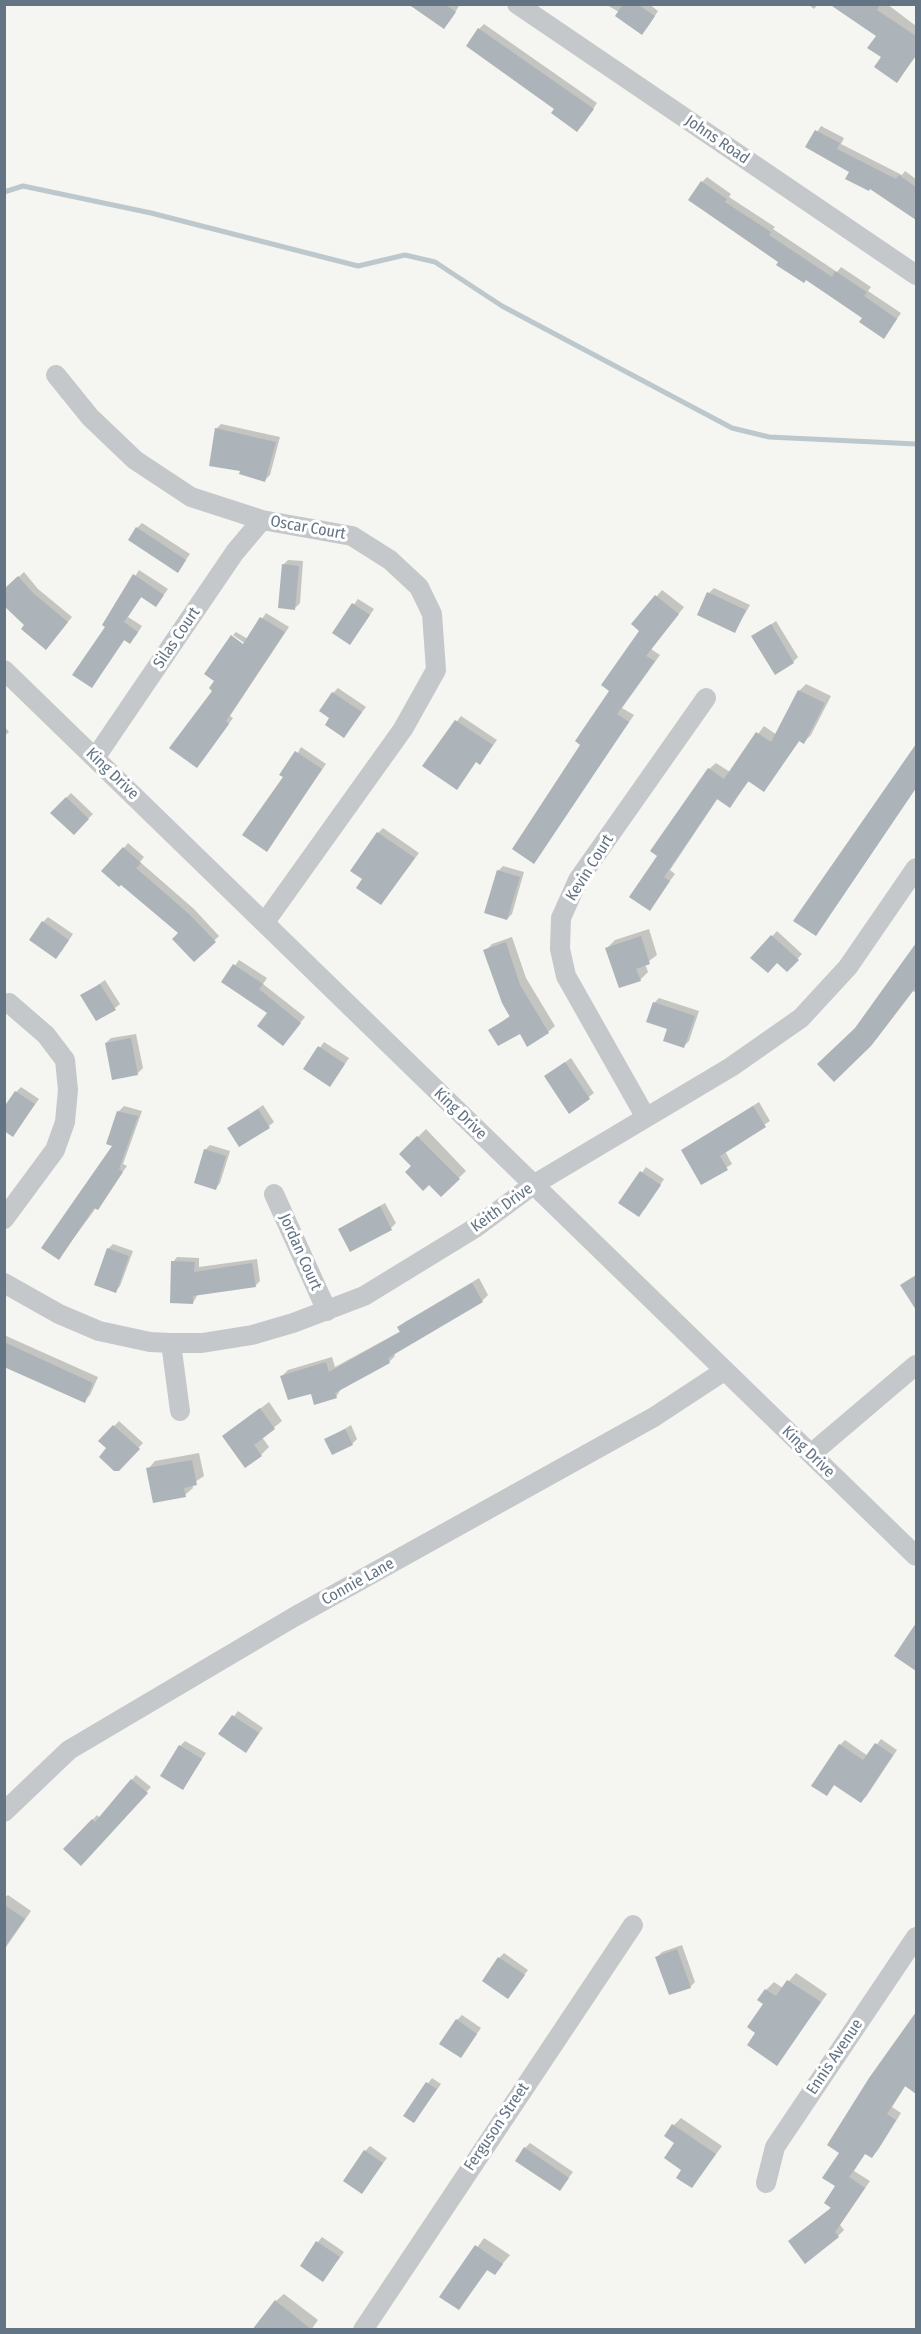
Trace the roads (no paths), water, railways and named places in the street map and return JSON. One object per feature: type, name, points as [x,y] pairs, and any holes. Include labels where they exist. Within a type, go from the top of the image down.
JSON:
[{"type":"street","name":"Johns Road","points":[[517,4],[916,274]]},
{"type":"street","name":"Oscar Court","points":[[56,375],[90,417],[135,460],[191,497],[262,520],[352,536],[390,560],[419,587],[432,614],[436,670],[402,729],[265,922]]},
{"type":"street","name":"Silas Court","points":[[95,758],[235,552],[262,520]]},
{"type":"street","name":"King Drive","points":[[4,669],[916,1556]]},
{"type":"street","name":"Kevin Court","points":[[645,1116],[566,976],[560,949],[561,918],[579,880],[706,698]]},
{"type":"street","name":"Keith Drive","points":[[4,1283],[59,1314],[99,1330],[150,1342],[171,1343],[202,1343],[252,1335],[327,1311],[364,1296],[465,1235],[533,1185],[645,1116],[731,1067],[801,1018],[848,968],[916,868]]},
{"type":"street","points":[[4,1219],[55,1150],[64,1122],[68,1090],[65,1060],[46,1035],[9,1003]]},
{"type":"street","name":"Jordan Court","points":[[274,1194],[327,1311]]},
{"type":"street","points":[[171,1343],[180,1411]]},
{"type":"street","points":[[810,1454],[916,1365]]},
{"type":"street","name":"Connie Lane","points":[[4,1812],[69,1750],[294,1617],[654,1417],[724,1371]]},
{"type":"street","name":"Ferguson Street","points":[[363,2330],[633,1926]]},
{"type":"street","name":"Ennis Avenue","points":[[766,2183],[775,2147],[916,1937]]},
{"type":"waterway","points":[[4,192],[23,186],[151,213],[358,266],[405,255],[435,262],[502,306],[732,428],[769,437],[916,444]]}]
